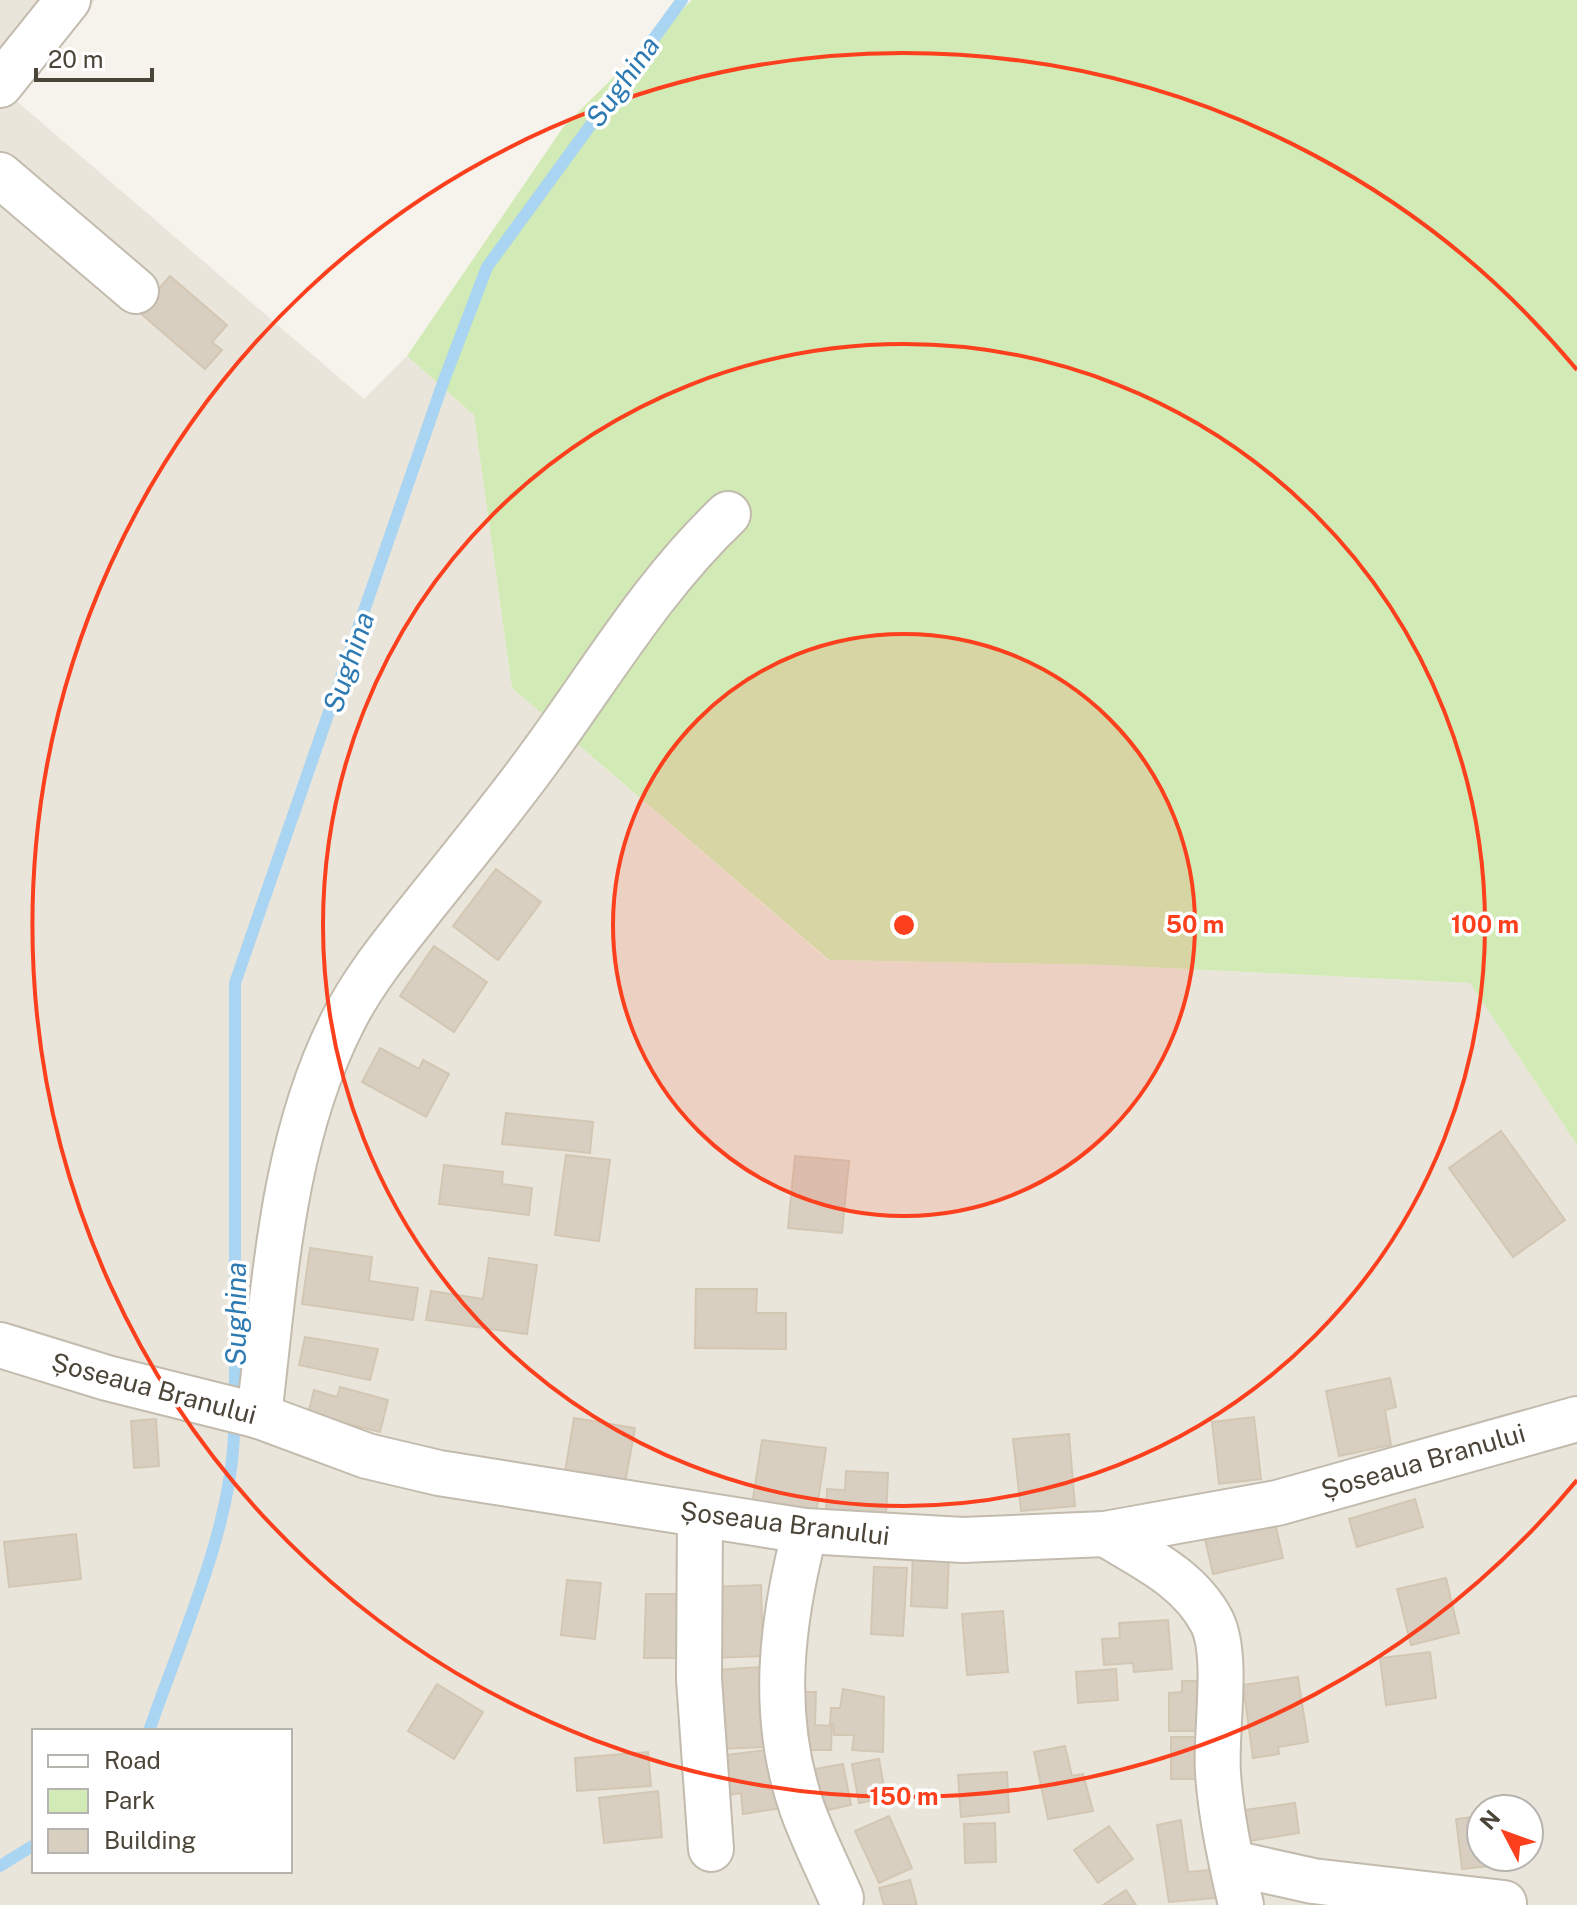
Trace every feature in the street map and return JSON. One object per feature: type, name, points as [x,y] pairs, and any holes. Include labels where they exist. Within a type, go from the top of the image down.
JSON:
[{"type":"street","points":[[0,85],[68,0]]},
{"type":"street","points":[[0,175],[136,291]]},
{"type":"street","points":[[259,1416],[282,1228],[296,1151],[315,1086],[342,1021],[387,952],[538,760],[648,605],[692,549],[728,514]]},
{"type":"street","name":"Șoseaua Branului","points":[[0,1345],[107,1378],[259,1416],[367,1456],[439,1473],[805,1531],[963,1540],[1105,1534],[1277,1503],[1577,1419]]},
{"type":"street","points":[[700,1515],[699,1679],[711,1849]]},
{"type":"street","points":[[805,1531],[788,1597],[781,1698],[788,1752],[802,1808],[841,1898]]},
{"type":"street","points":[[1105,1534],[1175,1576],[1214,1624],[1219,1666],[1218,1771],[1236,1884],[1313,1881],[1504,1903]]},
{"type":"shaded area","points":[[0,0],[95,0],[14,99],[364,399],[407,356],[474,415],[512,688],[828,960],[1107,965],[1470,983],[1577,1145],[1577,1905],[0,1905]]},
{"type":"green space","points":[[692,0],[1577,0],[1577,1145],[1470,983],[1107,965],[829,960],[512,688],[474,415],[407,356],[564,126]]},
{"type":"building","points":[[170,276],[227,325],[212,342],[222,350],[205,369],[139,312]]},
{"type":"building","points":[[496,869],[541,902],[498,960],[453,926]]},
{"type":"building","points":[[434,946],[487,982],[454,1032],[400,996]]},
{"type":"building","points":[[380,1048],[419,1069],[423,1060],[449,1074],[426,1117],[362,1082]]},
{"type":"building","points":[[506,1113],[593,1122],[590,1153],[502,1144]]},
{"type":"building","points":[[1501,1131],[1565,1220],[1513,1257],[1449,1168]]},
{"type":"building","points":[[566,1155],[610,1160],[599,1241],[555,1235]]},
{"type":"building","points":[[795,1156],[849,1161],[842,1233],[788,1228]]},
{"type":"building","points":[[444,1165],[503,1172],[502,1184],[532,1188],[529,1215],[439,1204]]},
{"type":"building","points":[[310,1248],[372,1257],[369,1281],[418,1288],[413,1320],[302,1304]]},
{"type":"building","points":[[489,1258],[537,1265],[527,1334],[426,1320],[431,1291],[483,1299]]},
{"type":"building","points":[[696,1289],[757,1289],[756,1313],[786,1313],[786,1349],[695,1348]]},
{"type":"building","points":[[305,1337],[378,1349],[370,1380],[299,1365]]},
{"type":"building","points":[[1390,1378],[1396,1407],[1385,1410],[1391,1445],[1339,1456],[1326,1391]]},
{"type":"building","points":[[340,1387],[388,1400],[380,1432],[308,1414],[314,1390],[337,1397]]},
{"type":"building","points":[[1254,1417],[1261,1479],[1219,1484],[1212,1422]]},
{"type":"building","points":[[574,1418],[635,1428],[625,1483],[565,1472]]},
{"type":"building","points":[[156,1419],[159,1466],[134,1468],[131,1421]]},
{"type":"building","points":[[1069,1434],[1075,1506],[1021,1511],[1013,1439]]},
{"type":"building","points":[[762,1440],[826,1448],[816,1514],[752,1505]]},
{"type":"building","points":[[846,1471],[888,1473],[886,1516],[826,1514],[827,1489],[845,1490]]},
{"type":"building","points":[[1415,1499],[1423,1527],[1357,1547],[1349,1519]]},
{"type":"building","points":[[1273,1514],[1283,1558],[1213,1574],[1203,1530]]},
{"type":"building","points":[[76,1534],[81,1579],[9,1587],[4,1542]]},
{"type":"building","points":[[913,1553],[949,1555],[947,1608],[911,1606]]},
{"type":"building","points":[[874,1567],[907,1568],[903,1636],[871,1634]]},
{"type":"building","points":[[1446,1578],[1459,1633],[1411,1645],[1397,1589]]},
{"type":"building","points":[[567,1580],[601,1583],[595,1639],[561,1635]]},
{"type":"building","points":[[761,1585],[763,1656],[710,1658],[708,1587]]},
{"type":"building","points":[[646,1594],[686,1594],[684,1658],[644,1658]]},
{"type":"building","points":[[1003,1611],[1008,1672],[967,1675],[962,1614]]},
{"type":"building","points":[[1168,1620],[1172,1669],[1134,1672],[1133,1663],[1104,1665],[1102,1639],[1120,1638],[1119,1623]]},
{"type":"building","points":[[1430,1652],[1436,1698],[1386,1705],[1380,1658]]},
{"type":"building","points":[[761,1667],[764,1747],[719,1749],[715,1670]]},
{"type":"building","points":[[1116,1669],[1118,1700],[1078,1703],[1076,1672]]},
{"type":"building","points":[[1298,1677],[1308,1742],[1278,1747],[1279,1754],[1253,1758],[1243,1685]]},
{"type":"building","points":[[1182,1681],[1206,1681],[1206,1731],[1169,1731],[1169,1693],[1182,1692]]},
{"type":"building","points":[[437,1684],[483,1712],[454,1759],[408,1731]]},
{"type":"building","points":[[843,1689],[884,1697],[883,1752],[852,1750],[854,1735],[834,1735],[834,1724],[830,1724],[831,1708],[840,1708]]},
{"type":"building","points":[[796,1692],[816,1692],[815,1725],[832,1726],[831,1750],[796,1750]]},
{"type":"building","points":[[1171,1737],[1208,1737],[1208,1779],[1171,1779]]},
{"type":"building","points":[[1065,1746],[1072,1776],[1083,1774],[1093,1811],[1048,1819],[1034,1752]]},
{"type":"building","points":[[781,1748],[789,1807],[743,1814],[741,1793],[715,1797],[710,1757]]},
{"type":"building","points":[[648,1752],[651,1786],[577,1791],[575,1758]]},
{"type":"building","points":[[879,1759],[886,1798],[859,1803],[852,1764]]},
{"type":"building","points":[[843,1764],[851,1805],[823,1811],[815,1769]]},
{"type":"building","points":[[1007,1772],[1009,1812],[961,1817],[958,1775]]},
{"type":"building","points":[[658,1791],[662,1837],[604,1843],[599,1798]]},
{"type":"building","points":[[1295,1803],[1299,1833],[1249,1841],[1244,1810]]},
{"type":"building","points":[[889,1816],[912,1868],[879,1883],[855,1831]]},
{"type":"building","points":[[1465,1818],[1465,1869],[1462,1869],[1456,1819]]},
{"type":"building","points":[[1181,1820],[1188,1872],[1220,1869],[1226,1897],[1169,1902],[1157,1825]]},
{"type":"building","points":[[995,1823],[996,1862],[965,1863],[964,1824]]},
{"type":"building","points":[[1109,1826],[1133,1859],[1098,1883],[1074,1850]]},
{"type":"building","points":[[910,1880],[917,1905],[884,1905],[879,1888]]},
{"type":"building","points":[[1126,1890],[1136,1905],[1103,1905]]},
{"type":"waterway","name":"Sughina","points":[[235,1391],[235,983],[444,380],[487,267],[682,0]]},
{"type":"waterway","name":"Sughina","points":[[150,1729],[214,1545],[231,1468],[234,1432]]},
{"type":"waterway","name":"Sughina","points":[[0,1866],[32,1846]]}]
